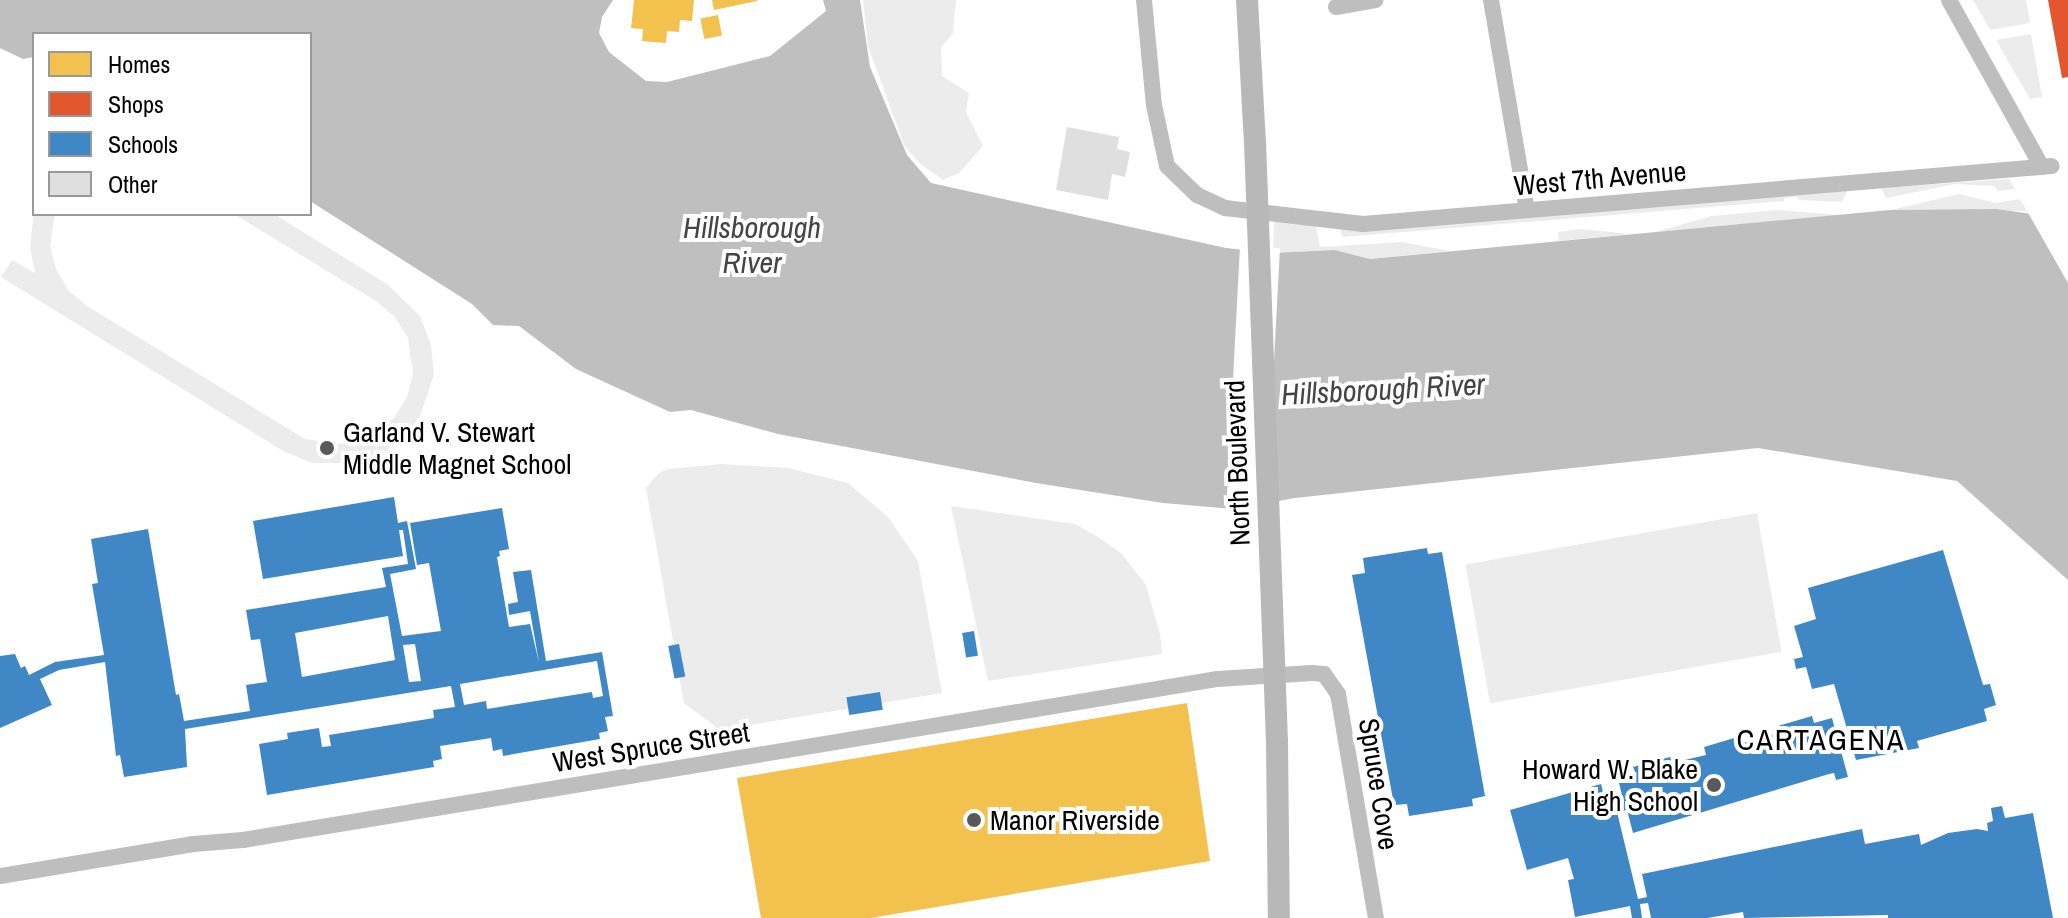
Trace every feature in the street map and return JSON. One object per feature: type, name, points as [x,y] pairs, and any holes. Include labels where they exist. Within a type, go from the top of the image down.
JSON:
[{"type":"street","name":"West 7th Avenue","points":[[1144,0],[1154,105],[1167,166],[1197,195],[1225,208],[1363,224],[2047,167],[1949,0]]},
{"type":"street","points":[[1336,7],[1375,0]]},
{"type":"street","points":[[1491,0],[1527,210]]},
{"type":"street","name":"North Boulevard","points":[[1247,2],[1277,741],[1279,918]]},
{"type":"street","name":"West Spruce Street","points":[[0,876],[193,844],[273,835],[1218,679],[1312,673]]},
{"type":"street","name":"Spruce Cove","points":[[1312,673],[1324,674],[1338,694],[1376,918]]},
{"type":"shaded area","points":[[863,0],[956,0],[953,33],[941,48],[942,76],[969,93],[966,112],[983,146],[959,173],[943,180],[919,163],[904,145],[868,46]]},
{"type":"shaded area","points":[[1973,0],[2026,0],[2030,23],[1990,30]]},
{"type":"shaded area","points":[[2031,34],[2042,97],[2030,99],[1996,40]]},
{"type":"shaded area","points":[[2009,179],[2015,189],[1998,191],[1994,186],[1955,184],[1886,198],[1881,188]]},
{"type":"shaded area","points":[[1847,191],[1842,202],[1799,200],[1797,197],[1784,198],[1784,201],[1342,237],[1340,229]]},
{"type":"shaded area","points":[[1959,194],[1996,203],[2020,199],[2027,211],[1891,210]]},
{"type":"shaded area","points":[[1777,210],[1839,215],[1655,232],[1712,216]]},
{"type":"shaded area","points":[[33,216],[55,216],[50,246],[56,269],[68,290],[87,306],[305,439],[341,444],[365,439],[394,418],[407,397],[413,374],[408,338],[395,317],[376,301],[237,216],[277,216],[387,284],[420,316],[431,345],[434,375],[419,419],[386,451],[358,463],[312,463],[283,451],[1,277],[12,260],[35,273],[30,247]]},
{"type":"shaded area","points":[[1274,221],[1316,226],[1320,247],[1402,242],[1450,251],[1370,259],[1335,250],[1273,253]]},
{"type":"shaded area","points":[[1580,229],[1630,234],[1559,241],[1558,232]]},
{"type":"shaded area","points":[[721,464],[788,468],[848,483],[888,517],[918,561],[942,693],[720,730],[684,703],[646,488],[659,473],[668,469]]},
{"type":"shaded area","points":[[951,506],[1075,524],[1100,538],[1122,554],[1146,585],[1160,634],[1162,654],[988,681]]},
{"type":"shaded area","points":[[1757,513],[1781,652],[1490,703],[1465,564]]},
{"type":"water","name":"Hillsborough River","points":[[0,0],[613,0],[602,17],[599,33],[609,52],[646,81],[667,82],[770,56],[826,11],[823,0],[860,0],[870,67],[907,155],[931,183],[1226,248],[1272,253],[1335,250],[1370,259],[1890,210],[1996,209],[2068,219],[2068,580],[1957,481],[1758,448],[1295,498],[1233,509],[1163,503],[1036,483],[778,434],[691,410],[670,412],[576,369],[519,326],[493,325],[472,304],[312,202],[312,32],[32,32],[32,57],[23,59],[0,48]]},
{"type":"pier","points":[[2025,207],[2068,215],[2068,283],[2027,211]]},
{"type":"pier","points":[[1240,246],[1280,248],[1266,512],[1226,510]]},
{"type":"building: Homes","points":[[634,0],[694,0],[692,21],[680,20],[679,32],[667,31],[666,43],[642,41],[643,29],[631,28]]},
{"type":"building: Homes","points":[[712,0],[757,0],[757,1],[714,10]]},
{"type":"building: Homes","points":[[718,15],[722,36],[704,39],[700,18]]},
{"type":"building: Homes","name":"Manor Riverside","points":[[1187,703],[1210,861],[871,918],[761,918],[737,778]]},
{"type":"building: Shops","points":[[2048,0],[2068,0],[2068,77],[2062,78]]},
{"type":"building: Schools","points":[[394,497],[398,523],[407,521],[416,569],[390,574],[402,636],[441,631],[429,563],[417,565],[410,523],[502,508],[509,549],[499,551],[500,556],[497,557],[509,627],[530,624],[539,663],[530,611],[509,615],[508,604],[518,602],[513,572],[531,570],[546,661],[602,652],[613,716],[605,717],[608,731],[599,733],[600,739],[503,756],[502,749],[493,751],[491,738],[440,746],[442,759],[433,761],[434,767],[267,795],[259,744],[288,739],[287,733],[319,728],[322,747],[331,746],[329,735],[434,718],[433,710],[455,707],[451,686],[185,729],[187,767],[124,777],[120,755],[116,756],[105,662],[59,670],[40,679],[52,705],[0,728],[0,656],[15,654],[21,668],[25,666],[29,675],[55,662],[104,655],[92,584],[98,583],[91,539],[148,529],[176,695],[179,694],[184,721],[250,711],[246,685],[267,682],[260,639],[251,640],[246,610],[386,587],[382,568],[408,564],[403,530],[399,530],[403,556],[263,579],[253,521]],"holes":[[[388,616],[395,660],[302,677],[295,633]],[[415,644],[421,681],[409,682],[403,645]],[[597,661],[603,696],[593,698],[592,692],[487,709],[486,701],[464,705],[460,684]]]},
{"type":"building: Schools","points":[[1427,548],[1428,554],[1442,552],[1485,796],[1472,799],[1473,806],[1409,816],[1407,804],[1394,805],[1352,575],[1365,573],[1363,558]]},
{"type":"building: Schools","points":[[1943,550],[1983,685],[1990,684],[1996,705],[1984,709],[1987,721],[1917,741],[1919,748],[1856,760],[1834,684],[1812,689],[1806,667],[1796,669],[1794,659],[1803,657],[1794,626],[1816,619],[1808,588]]},
{"type":"building: Schools","points":[[974,631],[978,656],[966,658],[962,633]]},
{"type":"building: Schools","points":[[679,644],[685,676],[674,678],[668,646]]},
{"type":"building: Schools","points":[[880,692],[883,710],[849,715],[846,697]]},
{"type":"building: Schools","points":[[1812,716],[1814,723],[1832,718],[1848,777],[1836,780],[1834,773],[1829,774],[1633,833],[1627,810],[1617,812],[1638,899],[1647,897],[1642,874],[1862,829],[1865,844],[1919,834],[1921,845],[1948,833],[1977,829],[1988,831],[1987,823],[1993,821],[1991,808],[2002,806],[2005,818],[2033,813],[2053,918],[1888,918],[1888,915],[1744,918],[1743,912],[1707,918],[1651,918],[1648,903],[1640,904],[1642,918],[1632,918],[1630,906],[1575,917],[1568,880],[1574,879],[1568,858],[1527,870],[1510,810],[1601,784],[1607,807],[1624,803],[1618,779],[1636,774],[1633,767],[1670,757],[1672,763],[1706,755],[1704,747],[1741,736],[1743,743],[1777,734],[1775,727]]},
{"type":"building: Other","points":[[1067,127],[1119,137],[1117,149],[1130,152],[1125,177],[1112,174],[1108,200],[1056,190]]},
{"type":"place","name":"Garland V. Stewart Middle Magnet School","points":[[327,448]]},
{"type":"place","name":"Howard W. Blake High School","points":[[1714,785]]},
{"type":"place","name":"Manor Riverside","points":[[974,820]]},
{"type":"district","name":"CARTAGENA","points":[[1821,739]]}]
